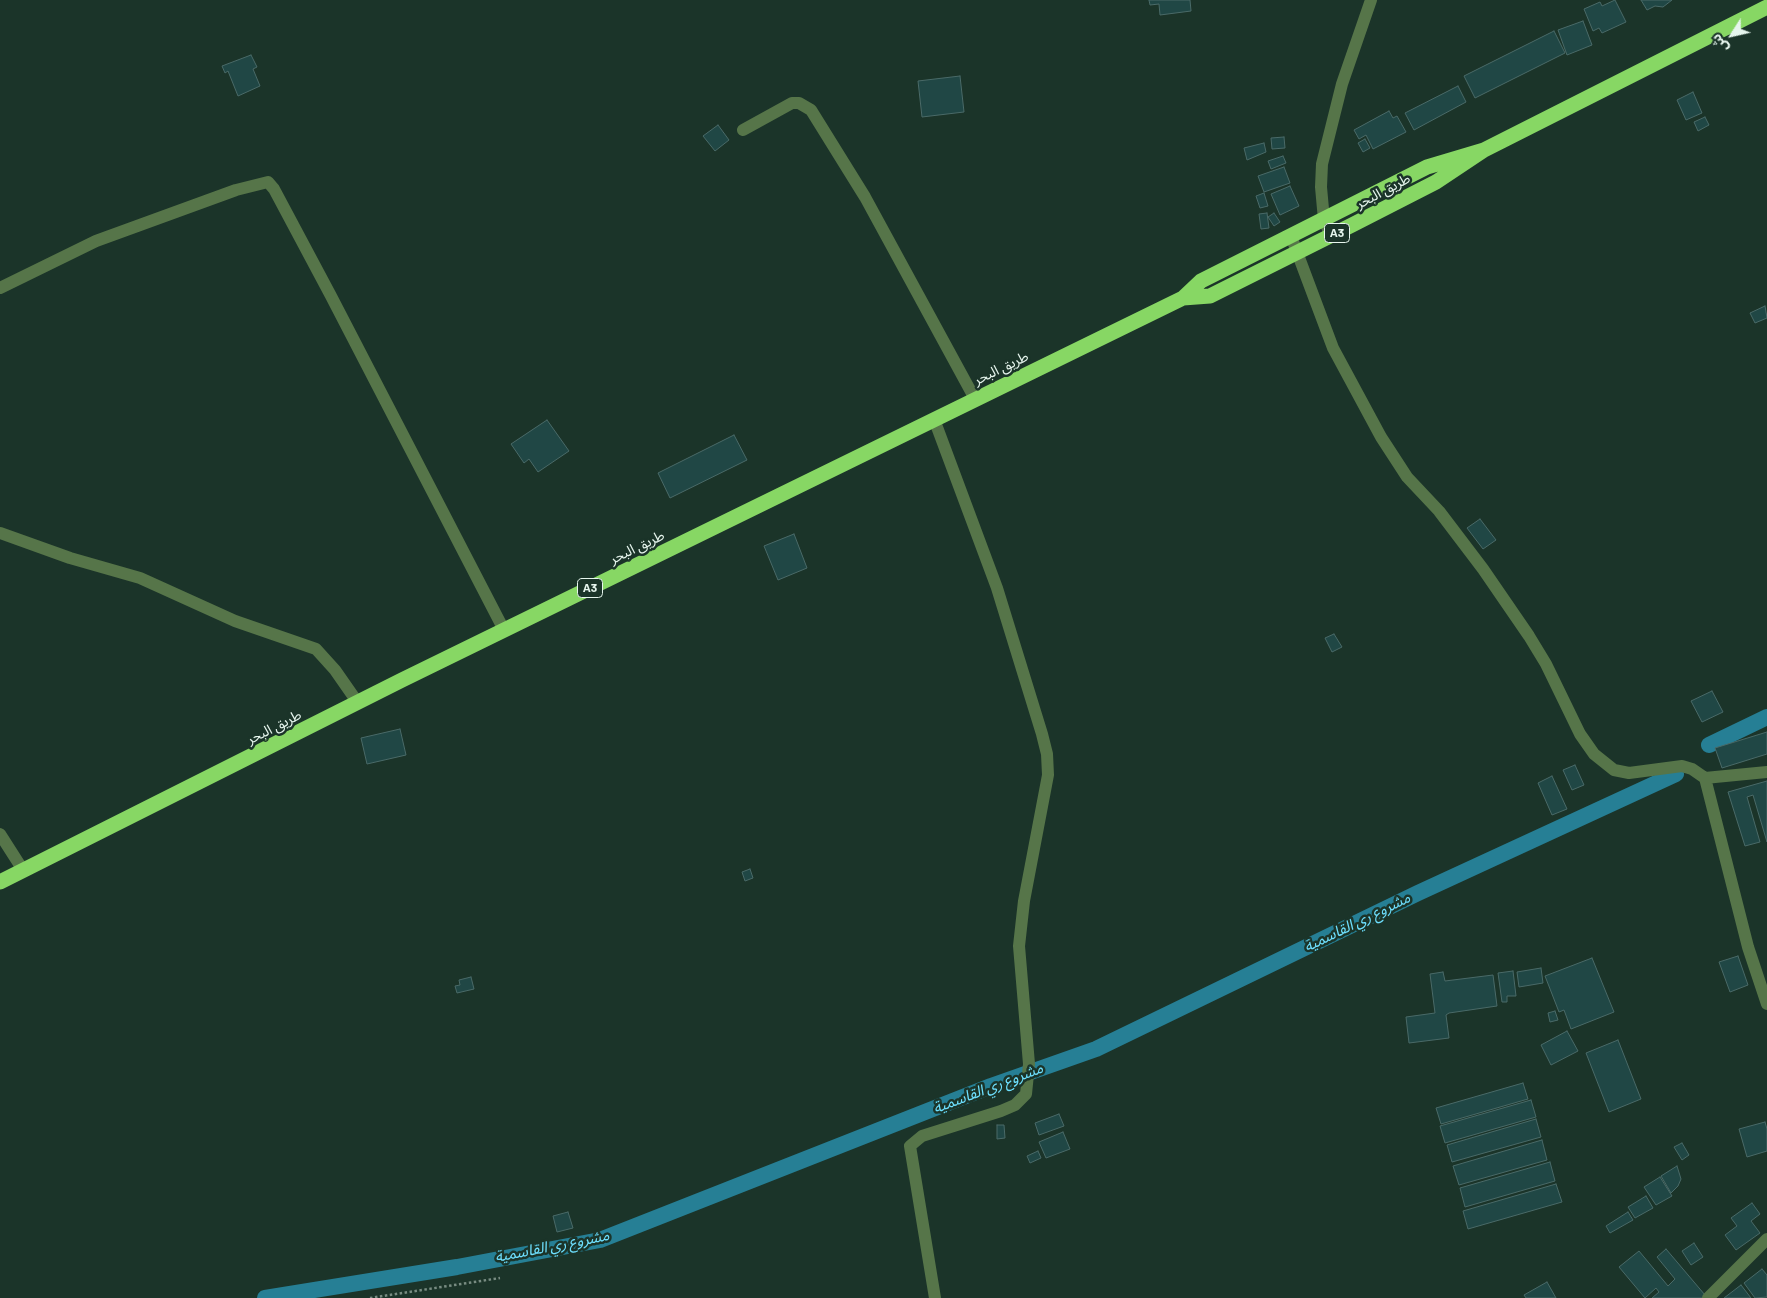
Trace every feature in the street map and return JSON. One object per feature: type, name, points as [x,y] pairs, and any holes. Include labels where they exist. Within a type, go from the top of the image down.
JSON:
[{"type":"highway","name":"طريق البحر","points":[[1183,298],[1210,296],[1331,236],[1436,182],[1484,150],[1767,7]]},
{"type":"highway","name":"طريق البحر","points":[[0,882],[504,630],[1183,298],[1202,281],[1427,167],[1484,150]]},
{"type":"street","points":[[1331,236],[1324,220],[1321,187],[1322,164],[1342,84],[1371,0]]},
{"type":"street","points":[[744,130],[792,103],[799,103],[811,110],[865,197],[976,399]]},
{"type":"street","points":[[0,288],[96,241],[236,190],[268,182],[274,189],[331,296],[504,630]]},
{"type":"street","points":[[1291,236],[1333,348],[1381,437],[1407,477],[1445,518],[1529,636],[1546,664],[1580,734],[1594,754],[1604,764],[1614,770],[1629,774],[1682,766],[1692,769],[1705,778],[1767,772]]},
{"type":"street","points":[[934,419],[997,588],[1047,754],[1046,791],[1032,853],[1019,946],[1029,1064],[1029,1081],[1026,1094],[1015,1105],[987,1116],[922,1136],[910,1146],[936,1298]]},
{"type":"street","points":[[0,533],[70,558],[140,578],[235,621],[316,650],[335,670],[358,703]]},
{"type":"street","points":[[1705,778],[1748,947],[1767,1004]]},
{"type":"street","points":[[0,834],[23,870]]},
{"type":"street","points":[[1708,1298],[1765,1238]]},
{"type":"path","points":[[370,1298],[500,1278]]},
{"type":"building","points":[[1149,0],[1190,0],[1191,11],[1160,15],[1159,4],[1150,5]]},
{"type":"building","points":[[1615,0],[1626,22],[1602,33],[1599,28],[1593,31],[1584,9],[1600,2],[1602,6]]},
{"type":"building","points":[[1641,0],[1672,0],[1663,7],[1655,6],[1647,10]]},
{"type":"building","points":[[1583,21],[1592,45],[1567,55],[1558,30]]},
{"type":"building","points":[[1554,31],[1565,53],[1475,98],[1464,76]]},
{"type":"building","points":[[251,55],[257,67],[253,69],[260,86],[238,96],[228,71],[225,73],[222,66]]},
{"type":"building","points":[[960,76],[964,112],[922,117],[918,81]]},
{"type":"building","points":[[1458,86],[1466,102],[1414,130],[1405,113]]},
{"type":"building","points":[[1693,92],[1702,113],[1686,120],[1677,100]]},
{"type":"building","points":[[1389,111],[1393,118],[1397,116],[1406,132],[1373,149],[1366,135],[1359,139],[1354,130]]},
{"type":"building","points":[[1705,117],[1709,125],[1698,131],[1694,122]]},
{"type":"building","points":[[718,125],[729,140],[715,151],[703,136]]},
{"type":"building","points":[[1284,137],[1285,148],[1272,149],[1271,138]]},
{"type":"building","points":[[1365,139],[1370,148],[1363,152],[1358,143]]},
{"type":"building","points":[[1264,143],[1266,152],[1247,160],[1244,148]]},
{"type":"building","points":[[1283,156],[1286,163],[1271,169],[1268,161]]},
{"type":"building","points":[[1284,167],[1290,183],[1264,192],[1258,176]]},
{"type":"building","points":[[1290,186],[1299,206],[1280,215],[1271,194]]},
{"type":"building","points":[[1264,193],[1268,206],[1260,208],[1256,196]]},
{"type":"building","points":[[1267,213],[1269,228],[1261,229],[1259,214]]},
{"type":"building","points":[[1274,213],[1280,222],[1274,226],[1268,217]]},
{"type":"building","points":[[1765,306],[1767,318],[1755,323],[1750,313]]},
{"type":"building","points":[[547,420],[569,451],[538,472],[529,459],[524,463],[511,444]]},
{"type":"building","points":[[734,435],[747,460],[670,498],[658,473]]},
{"type":"building","points":[[1480,519],[1496,540],[1483,549],[1467,528]]},
{"type":"building","points":[[794,534],[807,568],[778,580],[764,546]]},
{"type":"building","points":[[1334,634],[1342,647],[1332,652],[1325,638]]},
{"type":"building","points":[[1712,691],[1723,712],[1702,722],[1691,701]]},
{"type":"building","points":[[400,729],[406,755],[367,764],[361,738]]},
{"type":"building","points":[[1767,732],[1767,754],[1722,768],[1715,748]]},
{"type":"building","points":[[1575,765],[1584,785],[1572,790],[1563,770]]},
{"type":"building","points":[[1552,776],[1567,809],[1552,815],[1538,783]]},
{"type":"building","points":[[1767,781],[1767,842],[1753,795],[1747,797],[1760,842],[1745,846],[1728,792]]},
{"type":"building","points":[[750,869],[753,878],[745,881],[742,872]]},
{"type":"building","points":[[1738,956],[1748,985],[1730,992],[1719,962]]},
{"type":"building","points":[[1592,958],[1614,1012],[1571,1029],[1564,1010],[1559,1012],[1545,976]]},
{"type":"building","points":[[1541,968],[1543,983],[1519,987],[1517,972]]},
{"type":"building","points":[[1513,971],[1516,996],[1507,996],[1507,1002],[1502,1002],[1498,973]]},
{"type":"building","points":[[1443,972],[1445,981],[1493,975],[1497,1006],[1449,1013],[1446,1015],[1449,1038],[1409,1043],[1406,1017],[1435,1013],[1430,974]]},
{"type":"building","points":[[471,977],[474,989],[457,993],[455,986],[460,985],[459,980]]},
{"type":"building","points":[[1555,1011],[1558,1020],[1550,1022],[1548,1013]]},
{"type":"building","points":[[1567,1031],[1578,1051],[1551,1065],[1541,1045]]},
{"type":"building","points":[[1618,1040],[1641,1099],[1609,1112],[1586,1053]]},
{"type":"building","points":[[1523,1083],[1528,1099],[1441,1124],[1436,1108]]},
{"type":"building","points":[[1531,1100],[1536,1117],[1445,1143],[1440,1126]]},
{"type":"building","points":[[1059,1114],[1064,1126],[1039,1135],[1035,1123]]},
{"type":"building","points":[[1536,1119],[1541,1137],[1452,1162],[1447,1145]]},
{"type":"building","points":[[1765,1122],[1767,1129],[1767,1151],[1747,1157],[1739,1129]]},
{"type":"building","points":[[997,1125],[1004,1125],[1005,1138],[997,1139]]},
{"type":"building","points":[[1063,1132],[1070,1149],[1046,1158],[1039,1142]]},
{"type":"building","points":[[1542,1140],[1547,1160],[1459,1185],[1453,1166]]},
{"type":"building","points":[[1682,1143],[1689,1155],[1682,1160],[1674,1147]]},
{"type":"building","points":[[1038,1151],[1041,1158],[1030,1163],[1027,1156]]},
{"type":"building","points":[[1550,1162],[1555,1181],[1465,1207],[1460,1188]]},
{"type":"building","points":[[1677,1166],[1681,1179],[1678,1186],[1671,1193],[1661,1176]]},
{"type":"building","points":[[1660,1177],[1672,1196],[1656,1205],[1644,1187]]},
{"type":"building","points":[[1556,1184],[1562,1202],[1468,1229],[1463,1211]]},
{"type":"building","points":[[1646,1196],[1653,1208],[1635,1218],[1628,1207]]},
{"type":"building","points":[[1752,1203],[1760,1214],[1751,1221],[1760,1233],[1736,1250],[1725,1235],[1737,1226],[1731,1218]]},
{"type":"building","points":[[568,1212],[573,1228],[557,1232],[553,1216]]},
{"type":"building","points":[[1628,1212],[1633,1220],[1610,1233],[1606,1226]]},
{"type":"building","points":[[1694,1243],[1703,1257],[1691,1265],[1682,1251]]},
{"type":"building","points":[[1666,1249],[1705,1295],[1702,1298],[1652,1298],[1659,1292],[1656,1288],[1645,1298],[1619,1267],[1639,1251],[1668,1286],[1675,1279],[1657,1257]]},
{"type":"building","points":[[1762,1269],[1767,1275],[1767,1297],[1755,1298],[1744,1283]]},
{"type":"building","points":[[1547,1282],[1556,1298],[1526,1298],[1524,1295]]},
{"type":"building","points":[[1741,1285],[1751,1298],[1724,1298]]},
{"type":"waterway","name":"مشروع ري القاسمية","points":[[1709,745],[1767,717]]},
{"type":"waterway","name":"مشروع ري القاسمية","points":[[265,1298],[457,1267],[600,1240],[991,1086],[1096,1049],[1418,893],[1676,774]]}]
